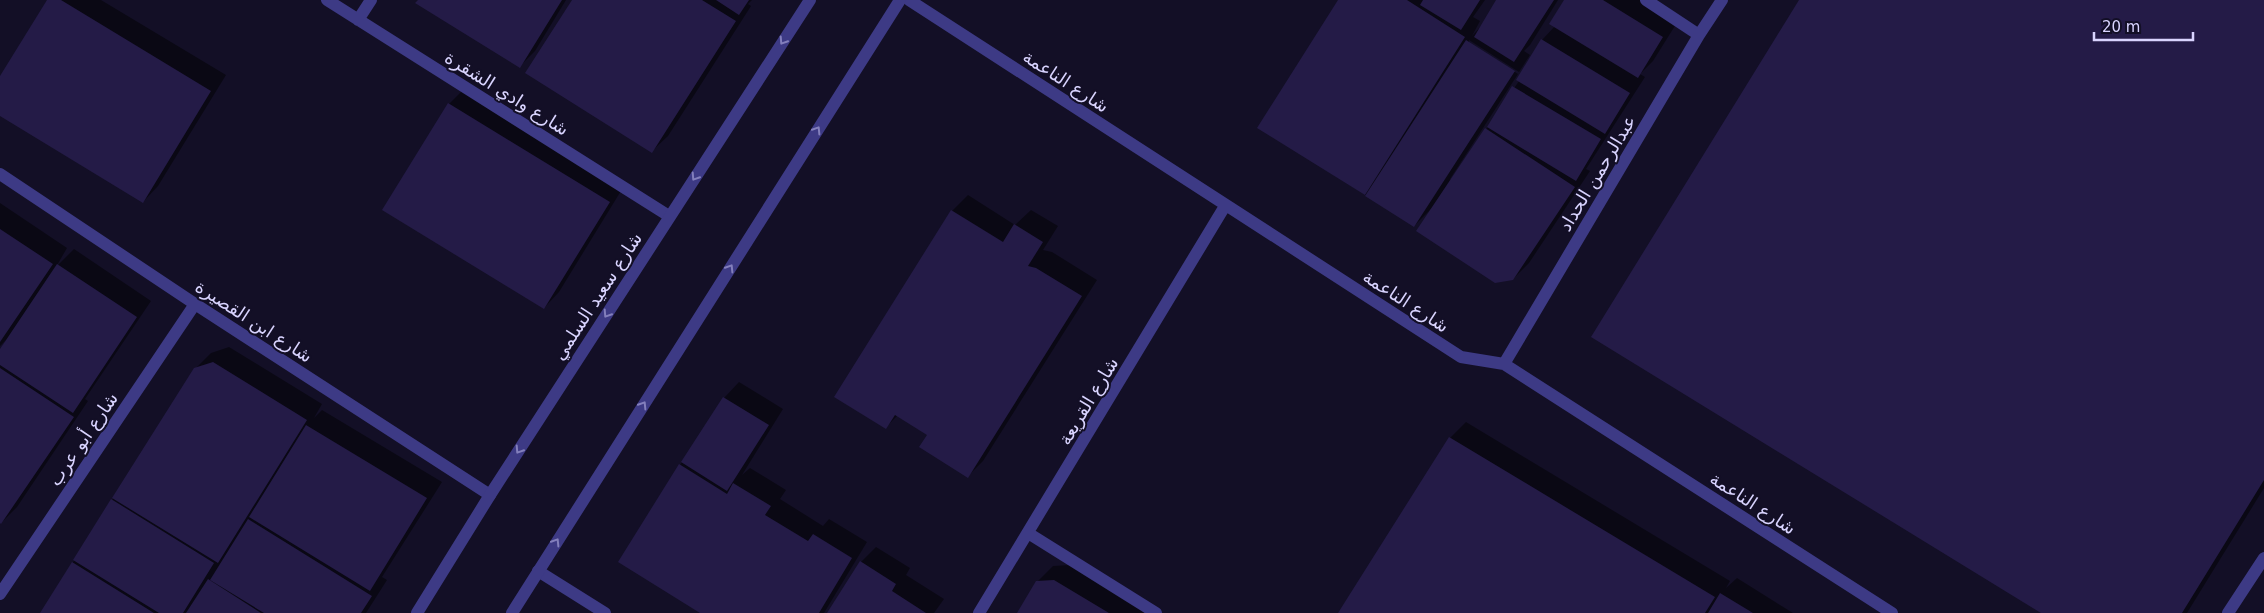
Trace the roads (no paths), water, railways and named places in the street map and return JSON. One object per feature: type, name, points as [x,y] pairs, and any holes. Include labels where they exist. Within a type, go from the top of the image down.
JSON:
[{"type":"street","name":"شارع وادي الشقرة","points":[[327,0],[669,216]]},
{"type":"street","points":[[358,20],[371,0]]},
{"type":"street","name":"شارع سعيد السلمي","points":[[417,613],[490,495],[810,0]]},
{"type":"street","points":[[512,613],[900,0]]},
{"type":"street","name":"شارع الناعمة","points":[[909,0],[1461,357],[1504,364],[1892,613]]},
{"type":"street","points":[[1646,0],[1699,35]]},
{"type":"street","name":"عبدالرحمن الحداد","points":[[1504,364],[1699,35],[1722,0]]},
{"type":"street","name":"شارع ابن القصيرة","points":[[0,174],[195,304],[490,495]]},
{"type":"street","name":"شارع القريعة","points":[[979,613],[1225,206]]},
{"type":"street","name":"شارع أبو عرب","points":[[0,594],[4,579],[195,304]]},
{"type":"street","points":[[1028,533],[1156,613]]},
{"type":"street","points":[[2228,613],[2264,558]]},
{"type":"street","points":[[538,571],[606,613]]}]
